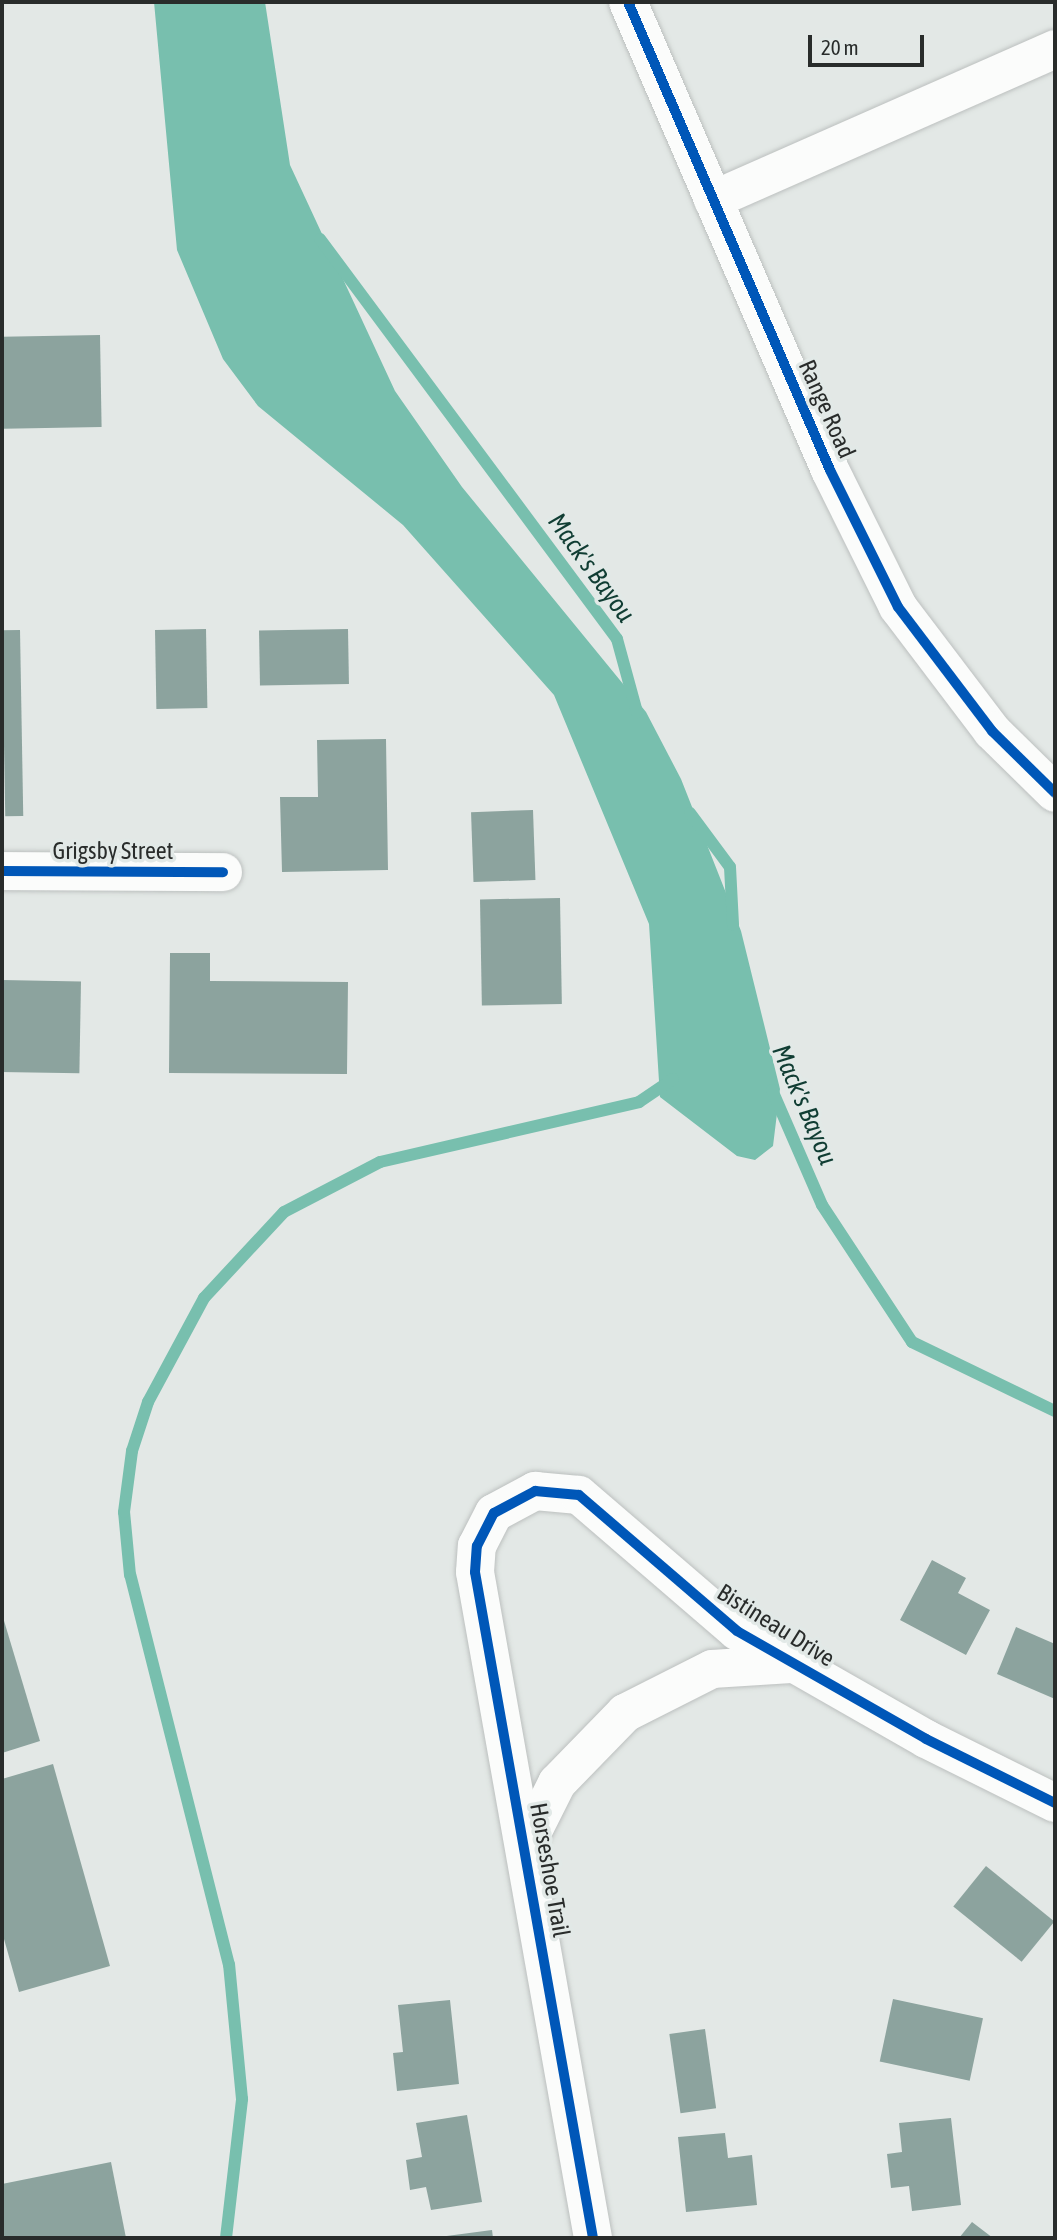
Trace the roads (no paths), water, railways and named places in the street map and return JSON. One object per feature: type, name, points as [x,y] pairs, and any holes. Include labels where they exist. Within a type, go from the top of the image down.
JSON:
[{"type":"street","name":"Range Road","points":[[628,2],[830,470],[898,607],[992,732],[1055,793]]},
{"type":"street","points":[[713,200],[1055,49]]},
{"type":"street","name":"Grigsby Street","points":[[2,871],[223,872]]},
{"type":"street","name":"Bistineau Drive","points":[[494,1513],[535,1491],[579,1495],[693,1597],[791,1664],[1055,1803]]},
{"type":"street","name":"Horseshoe Trail","points":[[494,1513],[477,1546],[475,1572],[593,2238]]},
{"type":"street","name":"Bistineau Drive","points":[[525,1847],[557,1783],[625,1713],[712,1669],[791,1664]]},
{"type":"waterway","name":"Mack's Bayou","points":[[320,239],[617,639],[637,712]]},
{"type":"waterway","name":"Mack's Bayou","points":[[690,813],[730,867],[733,925]]},
{"type":"waterway","points":[[226,2238],[242,2099],[229,1965],[130,1575],[124,1512],[132,1451],[148,1402],[204,1298],[284,1212],[380,1162],[639,1102],[673,1079]]},
{"type":"waterway","name":"Mack's Bayou","points":[[772,1090],[822,1205],[912,1342],[1055,1411]]}]
